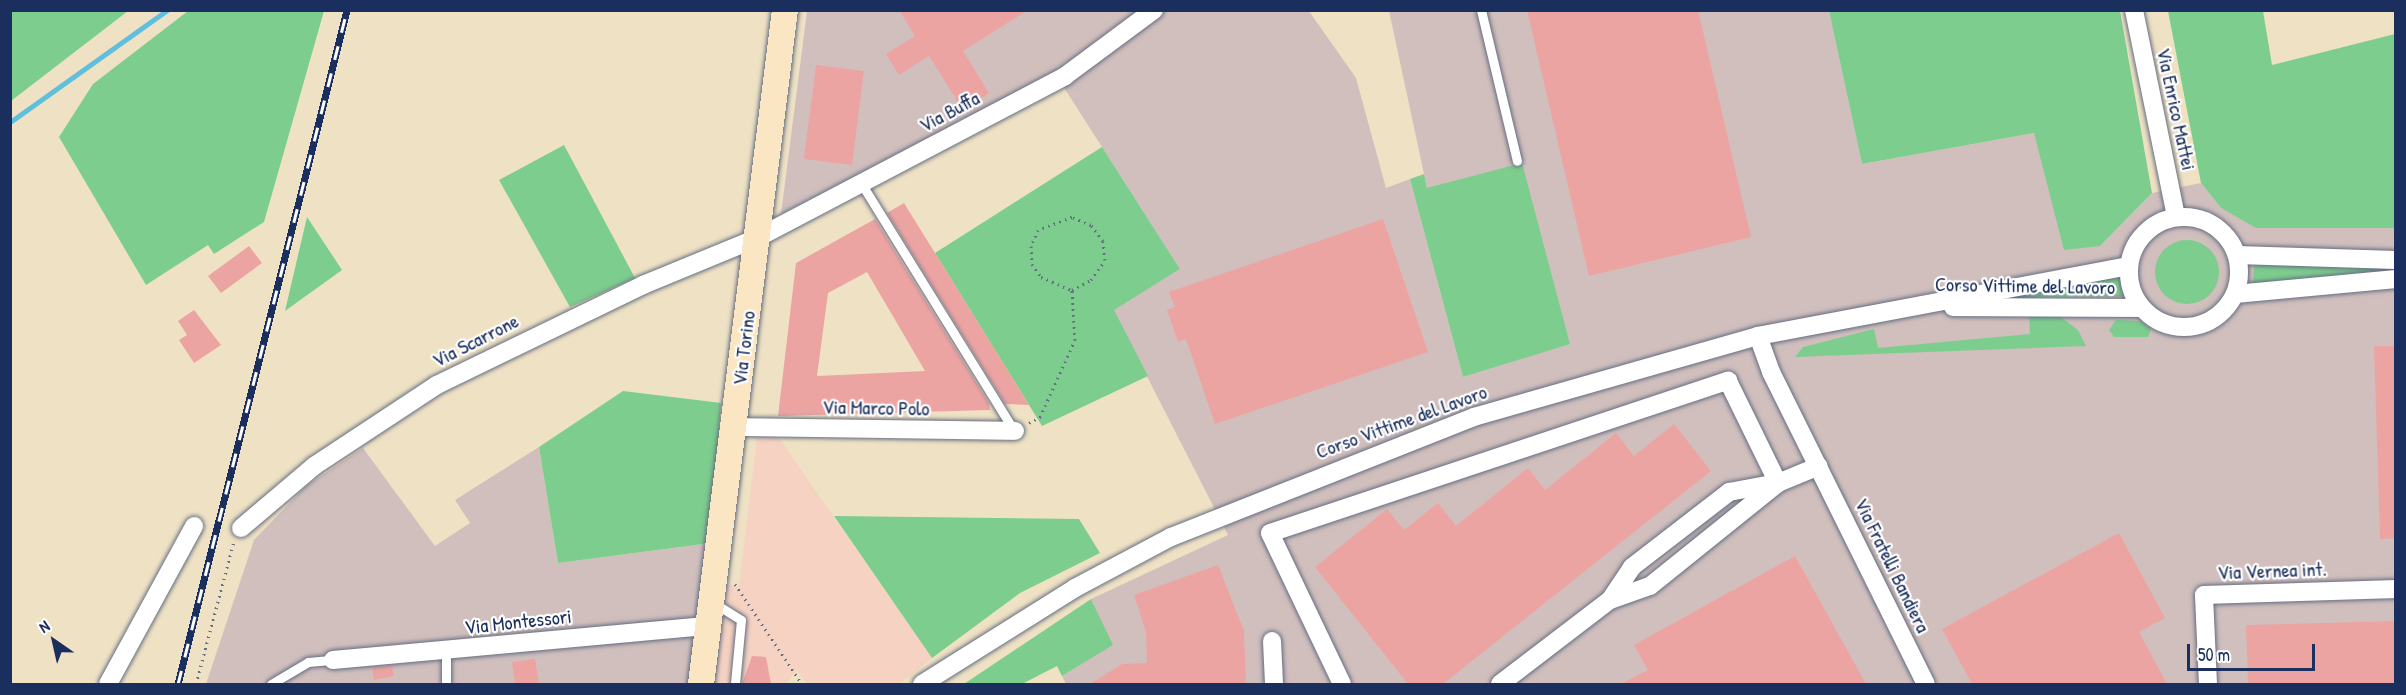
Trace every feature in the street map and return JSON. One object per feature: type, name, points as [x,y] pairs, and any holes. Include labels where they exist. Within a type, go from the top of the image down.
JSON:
[{"type":"main road","name":"Via Torino","points":[[701,684],[736,427],[785,10]]},
{"type":"street","name":"Via Buffa","points":[[757,238],[1065,76],[1154,10]]},
{"type":"street","name":"Via Enrico Mattei","points":[[2134,10],[2176,216]]},
{"type":"street","points":[[2176,216],[2214,225],[2237,255],[2235,294],[2220,314],[2187,327],[2158,321],[2139,308],[2128,266],[2143,234],[2176,216]]},
{"type":"street","name":"Via Scarrone","points":[[241,528],[314,466],[437,385],[643,285],[757,238]]},
{"type":"street","points":[[2237,255],[2396,260]]},
{"type":"street","name":"Corso Vittime del Lavoro","points":[[922,684],[939,678],[1075,588],[1270,494],[1474,417],[1758,336],[2128,266]]},
{"type":"street","points":[[2235,294],[2396,279]]},
{"type":"street","name":"Corso Vittime del Lavoro","points":[[1909,306],[2139,308]]},
{"type":"street","name":"Via Fratelli Bandiera","points":[[1758,336],[1926,684]]},
{"type":"street","points":[[1342,684],[1270,533],[1728,381],[1778,483]]},
{"type":"street","name":"Via Marco Polo","points":[[736,427],[1015,431]]},
{"type":"street","points":[[1502,684],[1610,600],[1632,567],[1729,492],[1778,483],[1819,466]]},
{"type":"street","points":[[1610,600],[1650,586],[1778,483]]},
{"type":"street","points":[[108,684],[194,526]]},
{"type":"street","name":"Via Vernea int.","points":[[2208,684],[2204,595],[2396,589]]},
{"type":"street","name":"Via Montessori","points":[[333,660],[446,651],[710,614]]},
{"type":"street","points":[[1272,640],[1274,684]]},
{"type":"lane","points":[[1481,10],[1517,161]]},
{"type":"lane","points":[[861,183],[1015,431]]},
{"type":"lane","points":[[710,614],[741,620],[735,684]]},
{"type":"lane","points":[[446,651],[446,684]]},
{"type":"lane","points":[[271,684],[308,662],[333,660]]},
{"type":"path","points":[[1071,217],[1091,225],[1103,242],[1105,260],[1091,279],[1072,290],[1041,277],[1032,264],[1031,246],[1038,230],[1071,217]]},
{"type":"path","points":[[1015,431],[1040,417],[1056,387],[1075,340],[1072,290]]},
{"type":"path","points":[[196,684],[241,528]]},
{"type":"path","points":[[735,581],[802,684]]},
{"type":"shaded area","points":[[807,11],[1309,11],[1356,78],[1386,188],[1410,179],[1463,377],[1570,343],[1427,188],[1389,11],[1829,11],[1862,164],[2034,133],[2100,246],[2152,193],[2201,183],[2221,208],[2257,228],[2395,228],[2395,684],[1066,684],[1062,676],[1112,645],[1091,599],[1228,535],[1113,310],[1180,269],[1054,72],[928,144],[781,214]]},
{"type":"shaded area","points":[[757,437],[779,438],[932,658],[899,684],[807,684],[797,670],[786,684],[711,684],[726,584],[739,587]]},
{"type":"shaded area","points":[[539,447],[558,563],[711,543],[693,684],[206,684],[254,540],[306,486],[363,448],[435,546],[470,523],[455,500]]},
{"type":"green space","points":[[11,10],[128,10],[128,11],[11,101]]},
{"type":"green space","points":[[188,11],[324,11],[264,222],[214,254],[208,245],[146,285],[59,137],[93,84]]},
{"type":"green space","points":[[1829,11],[2120,11],[2152,193],[2100,246],[2064,250],[2034,133],[1862,164]]},
{"type":"green space","points":[[2168,11],[2263,11],[2272,65],[2395,34],[2395,228],[2256,228],[2221,208],[2201,183]]},
{"type":"green space","points":[[564,145],[635,278],[570,307],[499,180]]},
{"type":"green space","points":[[1102,147],[1180,269],[1114,310],[1148,376],[1042,426],[935,253]]},
{"type":"green space","points":[[1522,163],[1570,344],[1463,377],[1410,179],[1424,174],[1427,188]]},
{"type":"green space","points":[[307,217],[342,270],[285,311]]},
{"type":"green space","points":[[2187,240],[2199,242],[2210,249],[2217,260],[2219,272],[2217,284],[2210,295],[2199,302],[2187,304],[2175,302],[2164,295],[2157,284],[2155,272],[2157,260],[2164,249],[2175,242]]},
{"type":"green space","points":[[2254,265],[2395,265],[2395,269],[2253,285]]},
{"type":"green space","points":[[2123,277],[2128,296],[1971,298]]},
{"type":"green space","points":[[2029,314],[2059,316],[2078,330],[2086,346],[1795,357],[1803,347],[1874,329],[1878,348],[2030,334]]},
{"type":"green space","points":[[2116,320],[2140,321],[2151,329],[2148,337],[2114,337],[2109,330]]},
{"type":"green space","points":[[623,391],[721,403],[711,543],[558,563],[539,447]]},
{"type":"green space","points":[[834,516],[1079,519],[1100,553],[1020,593],[932,658]]},
{"type":"green space","points":[[1091,599],[1113,645],[1062,676],[1057,666],[1022,684],[964,684]]},
{"type":"building","points":[[899,10],[1028,10],[963,51],[989,93],[963,110],[929,56],[899,75],[886,54],[915,36]]},
{"type":"building","points":[[1527,10],[1698,10],[1751,237],[1589,276]]},
{"type":"building","points":[[816,65],[864,71],[852,165],[804,159]]},
{"type":"building","points":[[904,203],[1029,405],[1005,404],[887,213]]},
{"type":"building","points":[[875,219],[989,403],[990,410],[778,416],[796,263]],"holes":[[[867,272],[925,371],[817,376],[828,293]]]},
{"type":"building","points":[[1383,219],[1428,352],[1215,424],[1186,339],[1178,342],[1167,310],[1175,307],[1169,292]]},
{"type":"building","points":[[249,246],[262,263],[221,293],[208,276]]},
{"type":"building","points":[[194,310],[221,345],[194,363],[179,340],[187,335],[178,321]]},
{"type":"building","points":[[2374,346],[2396,346],[2396,538],[2380,539]]},
{"type":"building","points":[[1674,424],[1711,471],[1443,684],[1408,684],[1315,567],[1387,509],[1404,530],[1438,503],[1456,526],[1528,468],[1545,490],[1616,433],[1634,456]]},
{"type":"building","points":[[2119,533],[2165,618],[2139,632],[2167,684],[1972,684],[1942,629]]},
{"type":"building","points":[[1795,556],[1866,684],[1621,684],[1648,670],[1634,645]]},
{"type":"building","points":[[1218,565],[1244,631],[1246,684],[1090,684],[1122,664],[1147,663],[1146,632],[1134,595]]},
{"type":"building","points":[[2396,621],[2396,684],[2248,684],[2246,625]]},
{"type":"building","points":[[752,656],[766,657],[771,684],[742,684]]},
{"type":"building","points":[[535,659],[539,684],[515,684],[512,662]]},
{"type":"building","points":[[392,666],[394,676],[374,680],[372,668]]},
{"type":"waterway","points":[[10,122],[167,10]]},
{"type":"railway","points":[[178,684],[347,10]]}]
